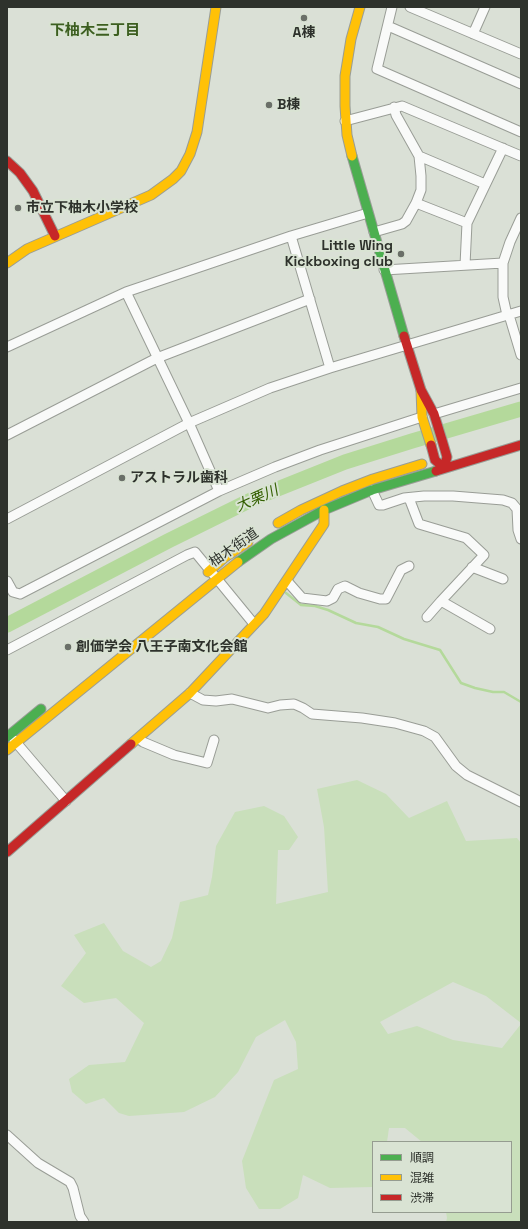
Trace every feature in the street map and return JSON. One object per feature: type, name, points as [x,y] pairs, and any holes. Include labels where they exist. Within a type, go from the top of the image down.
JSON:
[{"type":"street","points":[[7,263],[27,249],[151,195],[168,183],[181,170],[190,154],[197,132],[216,7]]},
{"type":"street","points":[[360,7],[351,39],[345,76],[345,121],[347,135],[353,162],[407,345],[421,390],[435,418],[447,457],[444,468],[435,460],[423,421],[421,390]]},
{"type":"street","points":[[392,7],[377,69],[521,132]]},
{"type":"street","points":[[410,7],[521,54]]},
{"type":"street","points":[[473,34],[485,7]]},
{"type":"street","points":[[388,26],[521,84]]},
{"type":"street","points":[[345,121],[402,106],[521,156]]},
{"type":"street","points":[[374,232],[402,224],[406,221],[421,190],[419,156],[396,115],[394,107]]},
{"type":"street","points":[[465,265],[467,223],[503,148]]},
{"type":"street","points":[[419,156],[485,184]]},
{"type":"street","points":[[7,161],[20,173],[33,191],[55,236]]},
{"type":"street","points":[[416,203],[467,223]]},
{"type":"street","points":[[7,346],[126,292],[291,236],[368,213]]},
{"type":"street","points":[[521,218],[502,263],[503,297],[521,355]]},
{"type":"street","points":[[291,236],[330,368]]},
{"type":"street","points":[[384,270],[502,263]]},
{"type":"street","points":[[126,292],[189,423],[219,491]]},
{"type":"street","points":[[7,435],[157,358],[310,299]]},
{"type":"street","points":[[7,519],[189,423],[270,388],[330,368],[521,311]]},
{"type":"street","points":[[435,418],[521,388]]},
{"type":"street","points":[[7,581],[13,592],[20,594],[219,491],[320,450],[423,421]]},
{"type":"street","name":"柚木街道","points":[[7,750],[216,578],[249,553],[271,539],[324,510],[372,490],[521,445]]},
{"type":"street","name":"柚木街道","points":[[269,528],[301,510],[342,491],[374,479],[458,454]]},
{"type":"street","points":[[372,490],[380,505],[409,498],[453,496],[503,500],[512,503],[517,509],[518,530],[521,539]]},
{"type":"street","points":[[409,498],[419,524],[466,538],[484,555],[427,617]]},
{"type":"street","points":[[7,852],[139,739],[190,693],[264,614],[324,524],[324,510]]},
{"type":"street","name":"柚木街道","points":[[199,579],[224,558],[257,536]]},
{"type":"street","points":[[7,650],[187,554],[195,552],[254,624]]},
{"type":"street","points":[[287,581],[302,598],[327,601],[333,598],[338,589],[345,586],[359,593],[380,599],[386,599],[401,570],[409,566]]},
{"type":"street","points":[[472,567],[503,579]]},
{"type":"street","points":[[441,601],[490,629]]},
{"type":"street","points":[[190,693],[203,700],[216,701],[232,699],[268,708],[294,704],[312,714],[362,718],[395,723],[424,731],[435,737],[456,766],[467,774],[521,802]]},
{"type":"street","points":[[48,704],[8,734],[66,800]]},
{"type":"street","points":[[139,739],[174,755],[208,763],[214,740]]},
{"type":"street","points":[[7,1135],[38,1163],[70,1182],[80,1216],[84,1222]]},
{"type":"green space","points":[[357,780],[386,794],[409,818],[447,801],[466,841],[517,838],[521,843],[521,1023],[486,996],[453,982],[380,1022],[388,1034],[417,1026],[453,1040],[502,1048],[521,1024],[521,1222],[446,1222],[446,1213],[512,1213],[512,1141],[421,1141],[405,1128],[389,1128],[387,1141],[372,1141],[372,1187],[330,1188],[303,1175],[298,1198],[280,1209],[259,1209],[246,1188],[242,1161],[274,1080],[298,1069],[296,1042],[285,1020],[256,1037],[238,1072],[215,1097],[184,1112],[129,1116],[119,1113],[104,1098],[86,1104],[72,1092],[69,1079],[89,1065],[125,1062],[144,1023],[116,998],[84,1003],[61,986],[86,953],[74,935],[104,923],[123,951],[151,967],[161,961],[172,938],[180,902],[208,895],[216,846],[235,812],[264,806],[284,816],[298,837],[289,850],[278,850],[276,904],[328,892],[324,827],[317,789]]},
{"type":"waterway","name":"大栗川","points":[[7,625],[168,541],[255,498],[345,462],[521,409]]},
{"type":"waterway","points":[[286,593],[301,605],[315,606],[328,610],[356,623],[378,627],[404,639],[440,650],[461,683],[493,692],[504,692],[521,702]]},
{"type":"traffic: fast","points":[[352,156],[404,336]]},
{"type":"traffic: fast","points":[[238,562],[271,539],[324,510],[372,490],[436,471]]},
{"type":"traffic: fast","points":[[7,737],[41,709]]},
{"type":"traffic: slow","points":[[7,263],[27,249],[151,195],[173,179],[181,171],[190,154],[197,132],[216,7]]},
{"type":"traffic: slow","points":[[352,156],[347,135],[345,76],[351,39],[360,7]]},
{"type":"traffic: slow","points":[[421,390],[422,417],[431,445]]},
{"type":"traffic: slow","points":[[278,523],[301,510],[342,491],[373,479],[422,464]]},
{"type":"traffic: slow","points":[[131,744],[190,693],[264,614],[324,524],[324,510]]},
{"type":"traffic: slow","points":[[208,572],[224,558],[248,542]]},
{"type":"traffic: slow","points":[[7,750],[238,562]]},
{"type":"traffic: jam","points":[[7,161],[20,173],[33,191],[55,236]]},
{"type":"traffic: jam","points":[[404,336],[421,390],[434,414],[442,440],[447,457],[444,468],[435,460],[431,445]]},
{"type":"traffic: jam","points":[[436,471],[521,445]]},
{"type":"traffic: jam","points":[[7,852],[131,744]]},
{"type":"place","name":"A棟","points":[[304,18]]},
{"type":"place","name":"B棟","points":[[269,105]]},
{"type":"place","name":"市立下柚木小学校","points":[[18,208]]},
{"type":"place","name":"Little Wing Kickboxing club","points":[[401,254]]},
{"type":"place","name":"アストラル歯科","points":[[122,478]]},
{"type":"place","name":"創価学会 八王子南文化会館","points":[[68,647]]},
{"type":"district","name":"下柚木三丁目","points":[[95,31]]}]
